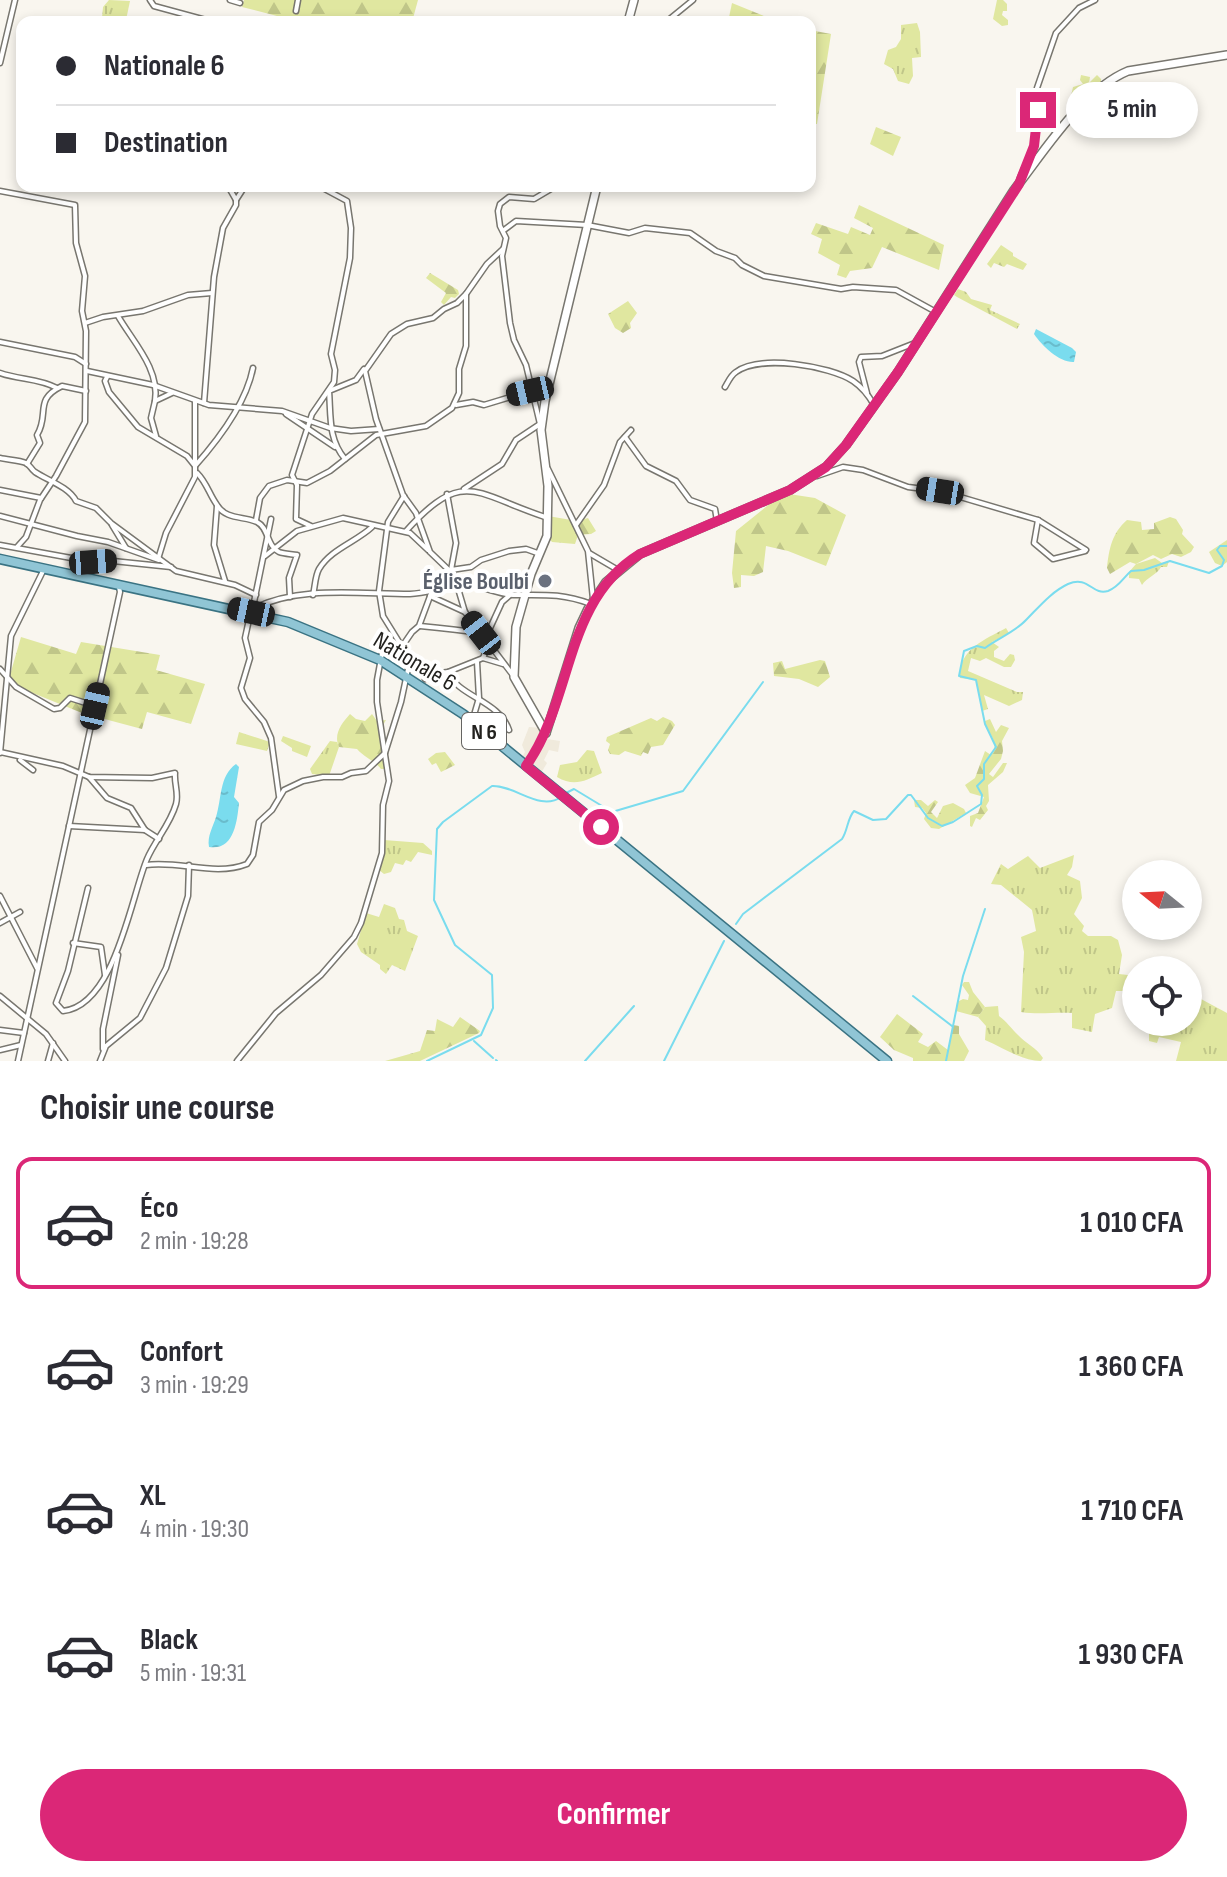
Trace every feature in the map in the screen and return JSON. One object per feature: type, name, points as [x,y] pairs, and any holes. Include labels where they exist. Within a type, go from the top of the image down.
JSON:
[{"type":"main road","name":"Nationale 6","points":[[0,559],[252,611],[316,631],[380,660],[463,714],[887,1061]]},
{"type":"street","points":[[0,63],[15,0]]},
{"type":"street","points":[[150,0],[154,6],[191,16]]},
{"type":"street","points":[[230,0],[240,3]]},
{"type":"street","points":[[296,11],[298,0]]},
{"type":"street","points":[[673,16],[693,0]]},
{"type":"street","points":[[1019,184],[1034,146],[1037,88],[1056,33],[1079,8],[1095,0]]},
{"type":"street","points":[[0,35],[7,38]]},
{"type":"street","points":[[814,477],[846,445],[1019,184],[1081,107],[1117,75],[1145,67],[1227,55]]},
{"type":"street","points":[[0,191],[75,205],[76,243],[85,276],[82,311],[87,368],[82,431],[41,498],[26,537],[17,547]]},
{"type":"street","points":[[231,192],[236,200]]},
{"type":"street","points":[[204,403],[212,293],[223,228],[241,192]]},
{"type":"street","points":[[311,526],[296,519],[297,485],[292,475],[315,408],[329,391],[335,375],[331,354],[349,274],[351,228],[347,201],[330,192]]},
{"type":"street","points":[[514,677],[516,627],[547,536],[548,518],[541,424],[530,391],[526,365],[511,331],[503,249],[506,238],[499,224],[500,204],[513,196],[534,199],[546,192]]},
{"type":"street","points":[[405,531],[447,494],[462,490],[502,464],[516,440],[541,424],[595,192]]},
{"type":"street","points":[[504,230],[516,221],[587,225],[631,233],[645,228],[688,233],[764,276],[841,289],[891,289],[936,312]]},
{"type":"street","points":[[329,391],[356,380],[391,334],[407,324],[433,318],[457,303],[487,264],[503,249]]},
{"type":"street","points":[[85,323],[143,311],[188,295],[212,293]]},
{"type":"street","points":[[452,408],[459,393],[459,369],[466,346],[466,294]]},
{"type":"street","points":[[118,316],[148,364],[156,386],[151,418],[156,437]]},
{"type":"street","points":[[0,349],[1,342],[75,357],[87,368],[107,377],[156,386],[195,401],[237,409],[282,411],[330,428],[351,431],[426,426],[464,403],[484,405],[530,391]]},
{"type":"street","points":[[874,405],[859,362],[861,357],[882,356],[917,342]]},
{"type":"street","points":[[725,387],[733,373],[740,369],[759,363],[789,363],[846,378],[868,395]]},
{"type":"street","points":[[366,367],[380,431],[404,496],[418,518],[430,552]]},
{"type":"street","points":[[195,469],[237,409],[249,386],[253,368]]},
{"type":"street","points":[[0,373],[34,378],[57,388]]},
{"type":"street","points":[[107,377],[105,381],[109,392],[138,427],[187,456],[209,486],[217,506],[214,545],[226,583]]},
{"type":"street","points":[[27,464],[40,443],[37,435],[43,423],[43,404],[48,394],[62,386],[86,391]]},
{"type":"street","points":[[329,391],[330,428],[337,449]]},
{"type":"street","points":[[155,401],[175,392]]},
{"type":"street","points":[[159,559],[166,533],[185,500],[195,469],[195,401]]},
{"type":"street","points":[[282,411],[337,449],[345,459]]},
{"type":"street","points":[[576,525],[609,476],[618,447],[631,430]]},
{"type":"street","points":[[256,520],[257,506],[269,486],[294,480],[307,483],[345,459],[380,431]]},
{"type":"street","points":[[625,437],[646,466],[676,481],[690,500],[715,509],[717,521]]},
{"type":"street","points":[[0,458],[27,464],[36,473],[54,480],[76,501],[96,508],[111,523],[172,567],[191,576],[226,583],[256,595]]},
{"type":"street","points":[[546,465],[588,551],[594,589],[592,603]]},
{"type":"street","points":[[526,766],[546,733],[579,628],[592,603],[618,570],[640,554],[843,467],[1038,520],[1086,550],[1053,559],[1034,543],[1038,520]]},
{"type":"street","points":[[0,490],[41,498]]},
{"type":"street","points":[[462,490],[489,496],[548,518]]},
{"type":"street","points":[[447,494],[456,543],[451,570]]},
{"type":"street","points":[[145,865],[221,869],[247,864],[253,855],[259,822],[288,787],[303,781],[366,771],[385,753],[408,669],[401,648],[383,616],[378,592],[389,517],[404,496]]},
{"type":"street","points":[[217,506],[230,516],[256,520],[265,529],[274,548],[297,555],[289,578],[290,597]]},
{"type":"street","points":[[0,516],[159,559]]},
{"type":"street","points":[[263,558],[286,537],[311,526],[346,518],[372,527],[405,531],[415,537],[451,570],[465,612],[506,664],[546,733]]},
{"type":"street","points":[[271,519],[245,638],[250,658],[241,688],[271,738],[279,796]]},
{"type":"street","points":[[111,523],[126,548]]},
{"type":"street","points":[[313,595],[318,570],[372,527]]},
{"type":"street","points":[[0,545],[93,562],[172,567]]},
{"type":"street","points":[[451,570],[471,567],[481,560],[509,551],[526,549],[540,554]]},
{"type":"street","points":[[588,551],[618,570]]},
{"type":"street","points":[[44,569],[11,636],[0,752],[81,772],[107,798],[131,808],[145,830],[159,839]]},
{"type":"street","points":[[18,1061],[120,592],[119,584]]},
{"type":"street","points":[[252,611],[273,600],[290,597],[378,592],[431,594],[458,587],[480,587],[510,595],[568,596],[592,603]]},
{"type":"street","points":[[431,594],[465,612]]},
{"type":"street","points":[[237,1061],[276,1013],[321,975],[358,930],[374,883],[384,839],[383,805],[389,781],[376,690],[380,660],[382,653],[401,648],[419,626],[431,594]]},
{"type":"street","points":[[425,679],[483,658],[502,602],[510,595]]},
{"type":"street","points":[[419,626],[481,633]]},
{"type":"street","points":[[483,658],[506,664]]},
{"type":"street","points":[[474,715],[479,698],[477,662]]},
{"type":"street","points":[[0,669],[16,687],[54,709],[60,708],[70,698],[95,706]]},
{"type":"street","points":[[448,672],[453,684],[479,698],[503,718],[509,730]]},
{"type":"street","points":[[18,758],[33,770]]},
{"type":"street","points":[[89,777],[152,778],[175,773],[177,801],[145,865],[120,948],[103,1029],[100,1061]]},
{"type":"street","points":[[69,826],[145,830]]},
{"type":"street","points":[[103,1051],[119,1033],[135,1025],[166,968],[188,896],[189,865]]},
{"type":"street","points":[[88,888],[68,971],[56,1003],[60,1010],[67,1011],[79,1006],[105,975],[120,948]]},
{"type":"street","points":[[0,896],[38,969]]},
{"type":"street","points":[[0,923],[20,912]]},
{"type":"street","points":[[73,943],[101,947],[105,975]]},
{"type":"street","points":[[0,996],[53,1043],[65,1061]]},
{"type":"street","points":[[0,1030],[24,1033]]},
{"type":"street","points":[[48,1061],[53,1043]]},
{"type":"street","points":[[0,1050],[22,1044]]},
{"type":"shaded area","points":[[529,727],[543,728],[547,739],[560,741],[558,752],[549,750],[541,773],[522,757],[525,752],[522,745]]},
{"type":"green space","points":[[109,0],[130,1],[127,16],[102,16],[103,7]]},
{"type":"green space","points":[[244,0],[418,0],[414,16],[277,16],[242,7]]},
{"type":"green space","points":[[997,0],[1007,4],[1007,11],[1003,11],[1002,15],[1008,20],[1008,25],[1002,26],[993,19]]},
{"type":"green space","points":[[732,3],[764,16],[729,16]]},
{"type":"green space","points":[[917,23],[921,57],[912,58],[913,76],[909,84],[898,81],[893,69],[884,64],[888,50],[896,47],[901,39],[901,25]]},
{"type":"green space","points":[[816,31],[831,34],[816,124]]},
{"type":"green space","points":[[1081,75],[1090,77],[1089,83],[1097,75],[1101,84],[1083,100],[1075,100],[1071,96],[1073,87],[1083,84]]},
{"type":"green space","points":[[876,127],[901,137],[893,156],[870,144]]},
{"type":"green space","points":[[859,205],[944,245],[939,270],[882,247],[872,268],[850,271],[846,278],[837,275],[840,265],[818,253],[822,239],[811,234],[816,223],[848,234],[851,227],[870,235],[873,228],[854,218]]},
{"type":"green space","points":[[1001,245],[1027,264],[1023,270],[994,263],[991,268],[987,264]]},
{"type":"green space","points":[[430,273],[458,290],[459,294],[444,305],[441,302],[446,293],[426,278]]},
{"type":"green space","points":[[958,289],[966,292],[971,299],[992,305],[990,310],[1020,324],[1017,329],[954,295]]},
{"type":"green space","points":[[628,301],[637,313],[630,323],[631,328],[623,333],[615,328],[608,314]]},
{"type":"green space","points":[[789,494],[815,498],[846,515],[826,566],[766,546],[763,572],[754,576],[741,575],[741,587],[734,588],[732,573],[736,531],[777,498]]},
{"type":"green space","points":[[548,516],[577,521],[588,518],[596,531],[578,535],[575,544],[552,542],[547,536]]},
{"type":"green space","points":[[1170,517],[1176,519],[1183,530],[1182,534],[1194,547],[1191,552],[1181,557],[1172,554],[1161,559],[1153,555],[1136,564],[1130,562],[1110,574],[1107,568],[1112,542],[1127,520],[1141,522],[1142,530],[1154,529],[1154,523]]},
{"type":"green space","points":[[1227,540],[1227,562],[1222,566],[1215,563],[1209,552]]},
{"type":"green space","points":[[1155,558],[1162,563],[1169,561],[1167,567],[1161,567],[1142,585],[1139,579],[1129,578],[1129,572],[1136,564]]},
{"type":"green space","points":[[1006,628],[1009,633],[992,642],[999,647],[994,651],[994,657],[1004,661],[1010,654],[1014,655],[1011,667],[986,658],[980,661],[971,658],[968,671],[1023,692],[1022,700],[1009,706],[984,695],[988,709],[982,711],[976,680],[960,678],[960,668],[974,647]]},
{"type":"green space","points":[[21,637],[76,654],[81,642],[160,655],[156,670],[205,684],[191,724],[147,712],[142,729],[82,713],[18,687],[10,675]]},
{"type":"green space","points":[[782,661],[785,669],[825,661],[830,677],[818,687],[799,679],[774,676],[773,663]]},
{"type":"green space","points":[[350,714],[365,721],[372,714],[377,721],[386,720],[382,727],[385,769],[357,749],[339,747],[338,733]]},
{"type":"green space","points":[[663,717],[675,725],[663,745],[651,747],[648,754],[643,752],[641,756],[625,751],[619,755],[610,754],[607,737],[651,718],[657,721]]},
{"type":"green space","points":[[990,719],[996,732],[1001,725],[1009,728],[1002,741],[1001,759],[989,774],[993,777],[1003,763],[1007,763],[1003,772],[988,785],[988,810],[980,820],[976,818],[972,827],[970,816],[978,813],[984,797],[970,793],[965,785],[975,778],[985,751],[991,755],[994,751],[993,740],[985,724]]},
{"type":"green space","points":[[239,732],[270,742],[267,751],[236,744]]},
{"type":"green space","points":[[283,736],[311,746],[307,757],[292,751],[281,741]]},
{"type":"green space","points":[[330,741],[337,742],[339,747],[329,776],[312,774],[310,769]]},
{"type":"green space","points":[[587,750],[594,751],[602,773],[574,782],[557,777],[560,765],[577,762]]},
{"type":"green space","points":[[445,752],[455,765],[441,772],[436,763],[432,765],[428,759],[436,753]]},
{"type":"green space","points":[[914,800],[921,800],[928,806],[935,800],[938,802],[931,812],[937,818],[943,806],[953,803],[966,813],[939,829],[931,828],[924,819],[926,813],[922,808],[915,807]]},
{"type":"green space","points":[[384,840],[423,843],[432,855],[418,852],[411,862],[406,860],[403,865],[395,863],[391,872],[384,874],[379,870]]},
{"type":"green space","points":[[1074,855],[1067,875],[1080,881],[1082,898],[1074,914],[1084,926],[1082,931],[1088,936],[1111,936],[1118,940],[1122,955],[1119,974],[1122,974],[1122,991],[1116,991],[1112,1008],[1095,1014],[1092,1032],[1072,1028],[1072,1013],[1021,1012],[1024,952],[1021,937],[1036,931],[1032,910],[1001,885],[991,884],[1001,864],[1008,869],[1028,856],[1040,868]]},
{"type":"green space","points":[[384,904],[395,908],[399,919],[404,920],[407,931],[418,936],[405,971],[392,965],[386,974],[380,965],[361,952],[357,944],[366,913],[379,917]]},
{"type":"green space","points":[[969,982],[985,1007],[978,1017],[956,1011],[957,1002],[968,1000],[969,995],[962,985]]},
{"type":"green space","points":[[1202,1000],[1227,1013],[1227,1061],[1176,1061],[1181,1042],[1159,1037],[1157,1043],[1149,1041],[1149,1036],[1202,1036]]},
{"type":"green space","points":[[998,1006],[999,1016],[1037,1051],[1043,1058],[1041,1061],[1020,1056],[985,1040],[986,1026],[978,1017],[985,1007]]},
{"type":"green space","points":[[897,1014],[923,1034],[918,1042],[928,1047],[936,1041],[948,1050],[953,1025],[959,1026],[959,1034],[969,1051],[964,1061],[913,1061],[913,1058],[894,1050],[880,1037]]},
{"type":"green space","points":[[460,1017],[479,1033],[420,1061],[385,1061],[420,1051],[427,1030],[435,1031],[437,1019],[453,1027]]},
{"type":"water","points":[[1036,329],[1072,348],[1076,352],[1074,362],[1057,357],[1046,348],[1034,334]]},
{"type":"water","points":[[236,764],[239,767],[234,797],[239,803],[233,834],[224,844],[209,847],[224,781]]},
{"type":"waterway","points":[[736,924],[743,914],[842,839],[854,811],[873,820],[886,819],[911,795],[928,818],[942,826],[981,804],[982,795],[977,786],[984,779],[984,764],[996,747],[985,724],[976,680],[959,676],[964,651],[977,646],[985,648],[1012,631],[1051,595],[1068,584],[1081,582],[1098,591],[1108,591],[1131,571],[1170,561],[1209,573],[1222,566],[1224,560],[1217,550],[1220,546],[1227,546]]},
{"type":"waterway","points":[[566,793],[574,789],[612,812],[683,791],[763,682]]},
{"type":"waterway","points":[[427,1061],[481,1035],[493,1008],[492,975],[455,945],[434,900],[437,829],[492,786],[510,789],[536,800],[553,801],[561,797]]},
{"type":"waterway","points":[[946,1061],[963,976],[985,909]]},
{"type":"waterway","points":[[664,1061],[724,941]]},
{"type":"waterway","points":[[913,996],[952,1026]]},
{"type":"waterway","points":[[585,1061],[634,1006]]},
{"type":"waterway","points":[[474,1041],[493,1058]]},
{"type":"place","name":"Église Boulbi","points":[[545,581]]},
{"type":"route","points":[[601,827],[526,766],[543,740],[588,609],[606,582],[628,561],[790,490],[814,477],[846,445],[926,330],[1019,184],[1034,146],[1038,110]]}]
